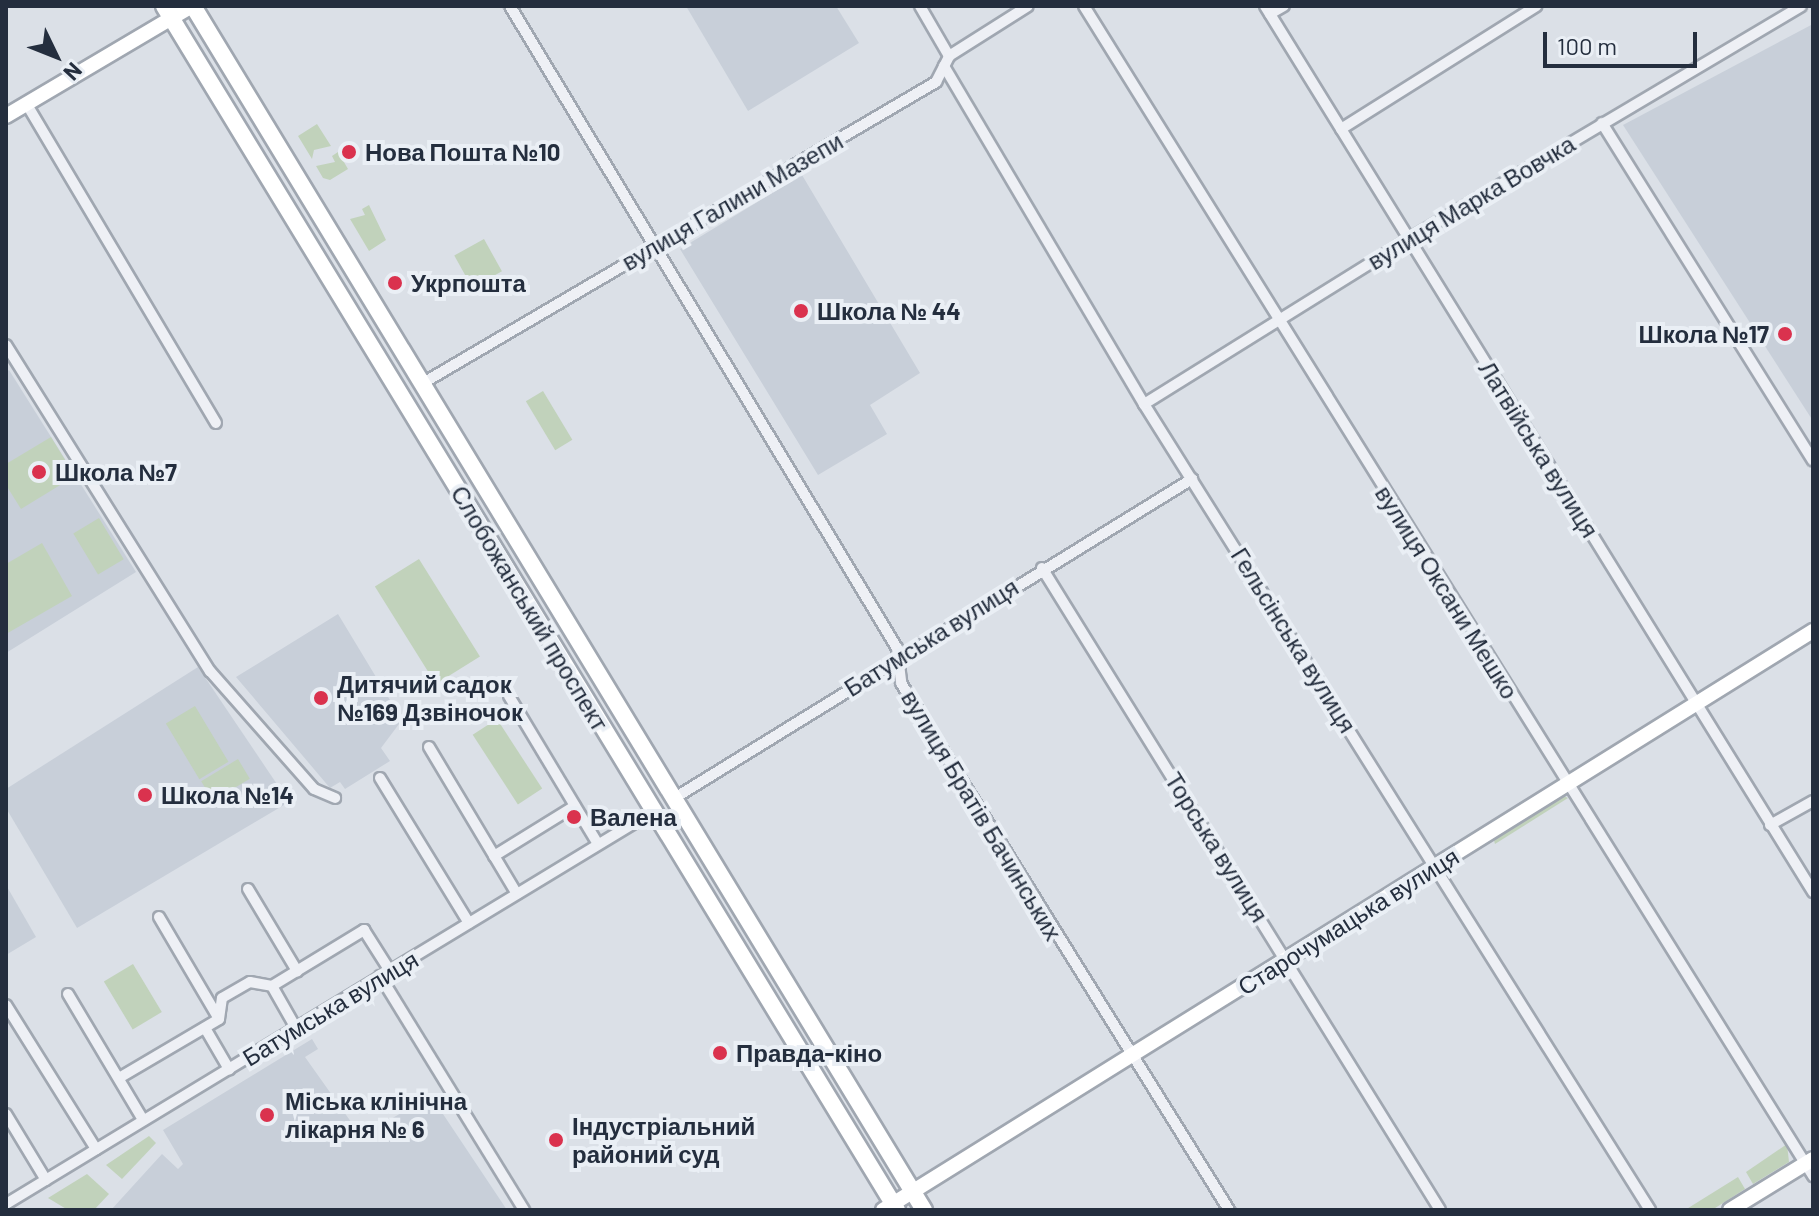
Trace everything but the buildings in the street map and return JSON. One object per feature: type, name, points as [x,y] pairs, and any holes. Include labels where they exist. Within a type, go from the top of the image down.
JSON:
[{"type":"main road","name":"Слобожанський проспект","points":[[193,6],[924,1210]]},
{"type":"main road","name":"Слобожанський проспект","points":[[167,10],[654,811],[891,1208]]},
{"type":"street","points":[[6,116],[167,10],[193,6]]},
{"type":"street","name":"вулиця Братів Бачинських","points":[[510,6],[658,246],[897,648],[901,683],[1229,1210]]},
{"type":"street","name":"Гельсінська вулиця","points":[[920,6],[947,61],[1144,404],[1437,865],[1650,1210]]},
{"type":"street","name":"вулиця Галини Мазепи","points":[[423,383],[936,82],[947,61],[1028,6]]},
{"type":"street","name":"вулиця Оксани Мешко","points":[[1084,6],[1566,785],[1810,1166]]},
{"type":"street","points":[[1267,10],[1284,6]]},
{"type":"street","points":[[1341,129],[1536,6]]},
{"type":"street","name":"вулиця Марка Вовчка","points":[[1144,404],[1409,239],[1801,6]]},
{"type":"street","name":"Латвійська вулиця","points":[[1267,10],[1813,892]]},
{"type":"street","points":[[26,103],[216,423]]},
{"type":"street","points":[[1602,123],[1813,461]]},
{"type":"street","points":[[6,345],[210,671],[314,789],[335,798]]},
{"type":"street","name":"Батумська вулиця","points":[[673,799],[1042,568],[1192,479]]},
{"type":"street","name":"Торська вулиця","points":[[1042,568],[1440,1210]]},
{"type":"street","name":"Старочумацька вулиця","points":[[891,1208],[1813,631]]},
{"type":"street","points":[[509,696],[598,844]]},
{"type":"street","points":[[429,747],[517,894]]},
{"type":"street","points":[[380,778],[469,923]]},
{"type":"street","points":[[1770,825],[1813,801]]},
{"type":"street","points":[[494,856],[575,806]]},
{"type":"street","name":"Батумська вулиця","points":[[9,1202],[654,811]]},
{"type":"street","points":[[248,889],[297,971]]},
{"type":"street","points":[[159,917],[219,1019]]},
{"type":"street","points":[[119,1078],[219,1019],[222,998],[250,982],[272,986],[364,930],[385,974],[524,1210]]},
{"type":"street","points":[[272,986],[296,1028]]},
{"type":"street","points":[[68,994],[143,1120]]},
{"type":"street","points":[[6,1005],[96,1149]]},
{"type":"street","points":[[205,1028],[229,1069]]},
{"type":"street","points":[[6,1114],[46,1180]]},
{"type":"street","points":[[1730,1210],[1810,1166]]},
{"type":"street","points":[[6,1190],[9,1202]]},
{"type":"shaded area","points":[[686,6],[836,6],[859,43],[748,111]]},
{"type":"shaded area","points":[[1813,24],[1813,421],[1623,125]]},
{"type":"shaded area","name":"Школа № 44","points":[[802,175],[920,373],[870,405],[887,434],[818,475],[680,249]]},
{"type":"shaded area","name":"Школа №7","points":[[9,370],[136,572],[6,653],[6,372]]},
{"type":"shaded area","name":"Дитячий садок №169 Дзвіночок","points":[[338,614],[402,720],[381,748],[390,761],[345,789],[340,782],[330,788],[236,677]]},
{"type":"shaded area","name":"Школа №14","points":[[198,667],[289,802],[77,928],[6,808],[6,789]]},
{"type":"shaded area","points":[[6,885],[36,937],[6,955]]},
{"type":"shaded area","name":"Міська клінічна лікарня № 6","points":[[312,1039],[318,1049],[305,1057],[361,1136],[431,1096],[507,1210],[111,1210],[162,1154],[178,1169],[183,1164],[163,1130]]},
{"type":"green space","points":[[317,124],[331,146],[314,150],[312,159],[298,136]]},
{"type":"green space","points":[[338,152],[348,169],[330,180],[323,178],[316,166],[335,162],[332,156]]},
{"type":"green space","points":[[369,205],[386,240],[369,251],[350,219],[365,215],[362,209]]},
{"type":"green space","points":[[484,239],[502,271],[472,288],[454,255]]},
{"type":"green space","points":[[543,391],[572,440],[555,450],[526,401]]},
{"type":"green space","points":[[51,437],[75,476],[21,509],[6,485],[6,464]]},
{"type":"green space","points":[[99,518],[124,559],[98,575],[73,533]]},
{"type":"green space","points":[[42,543],[72,596],[6,634],[6,564]]},
{"type":"green space","points":[[419,559],[480,657],[436,684],[375,587]]},
{"type":"green space","points":[[195,706],[228,762],[199,779],[166,724]]},
{"type":"green space","points":[[497,719],[542,789],[518,804],[473,735]]},
{"type":"green space","points":[[238,759],[250,779],[213,801],[201,781]]},
{"type":"green space","points":[[1562,795],[1568,798],[1495,844],[1493,837]]},
{"type":"green space","points":[[133,964],[162,1012],[133,1030],[104,982]]},
{"type":"green space","points":[[149,1136],[156,1143],[122,1179],[106,1165]]},
{"type":"green space","points":[[1787,1144],[1789,1162],[1753,1184],[1746,1172]]},
{"type":"green space","points":[[87,1174],[109,1194],[94,1210],[68,1210],[48,1198]]},
{"type":"green space","points":[[1738,1177],[1745,1189],[1712,1210],[1685,1210]]},
{"type":"place","name":"Нова Пошта №10","points":[[349,152]]},
{"type":"place","name":"Укрпошта","points":[[395,283]]},
{"type":"place","name":"Школа № 44","points":[[801,311]]},
{"type":"place","name":"Школа №17","points":[[1785,334]]},
{"type":"place","name":"Школа №7","points":[[39,472]]},
{"type":"place","name":"Дитячий садок №169 Дзвіночок","points":[[321,698]]},
{"type":"place","name":"Школа №14","points":[[145,795]]},
{"type":"place","name":"Валена","points":[[574,817]]},
{"type":"place","name":"Правда-кіно","points":[[720,1053]]},
{"type":"place","name":"Міська клінічна лікарня № 6","points":[[267,1115]]},
{"type":"place","name":"Індустріальний районий суд","points":[[556,1140]]}]
